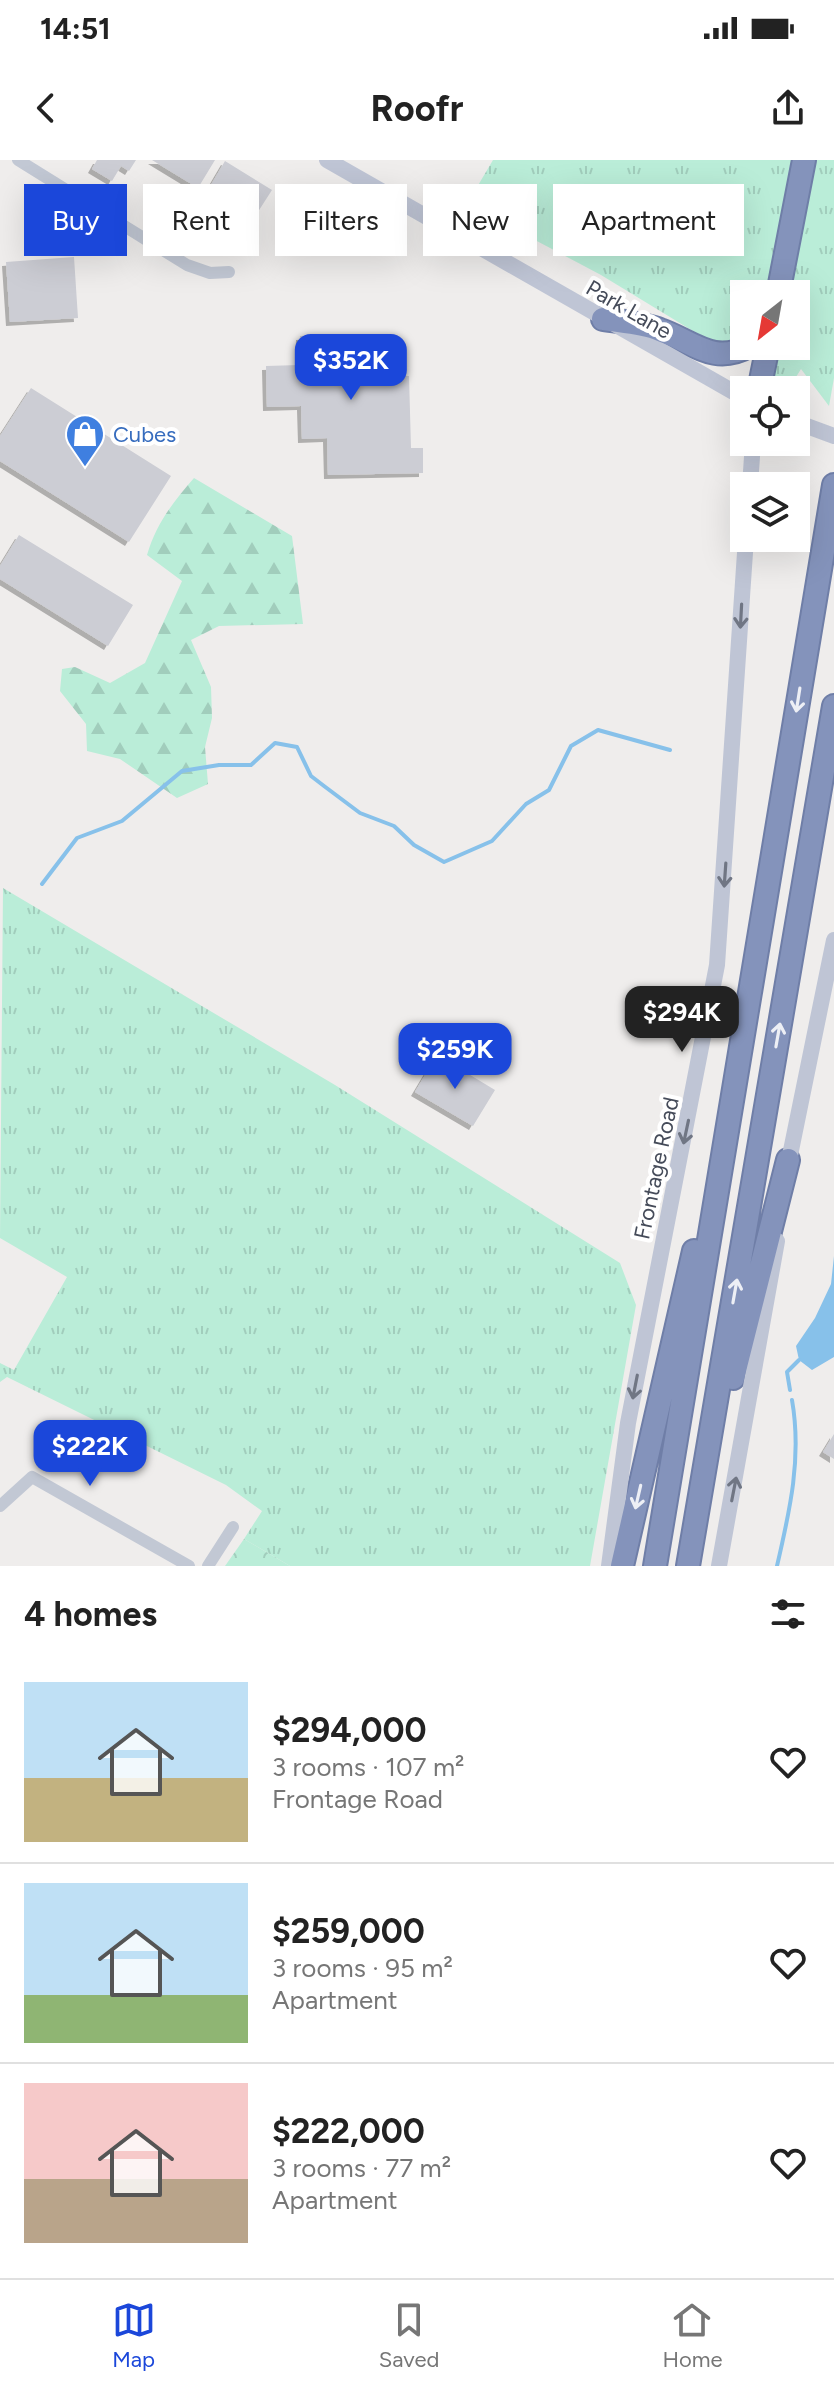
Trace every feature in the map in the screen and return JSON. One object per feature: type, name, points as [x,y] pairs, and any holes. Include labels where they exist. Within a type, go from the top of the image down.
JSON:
[{"type":"highway","points":[[781,280],[804,160]]},
{"type":"highway","points":[[603,319],[660,330],[693,349],[712,354],[730,354]]},
{"type":"highway","points":[[655,1566],[834,485]]},
{"type":"highway","points":[[688,1566],[834,706]]},
{"type":"highway","points":[[622,1566],[743,1039]]},
{"type":"highway","points":[[694,1534],[788,1160]]},
{"type":"main road","name":"Park Lane","points":[[327,160],[730,390]]},
{"type":"main road","points":[[810,427],[834,436]]},
{"type":"main road","name":"Frontage Road","points":[[609,1566],[628,1423],[717,965],[745,552]]},
{"type":"main road","points":[[719,1566],[765,1323],[788,1160],[834,940]]},
{"type":"street","points":[[18,160],[187,265],[210,273],[229,272]]},
{"type":"street","points":[[0,1506],[32,1477],[189,1566]]},
{"type":"street","points":[[208,1566],[233,1527]]},
{"type":"green space","points":[[493,160],[798,160],[770,280],[730,280],[730,342],[726,344],[706,339],[565,256],[744,256],[744,184],[553,184],[553,250],[537,241],[537,184],[479,184]]},
{"type":"green space","points":[[816,160],[834,160],[834,378],[829,406],[810,381],[810,376],[801,369],[797,376],[773,376],[776,360],[810,360],[810,280],[791,280]]},
{"type":"green space","points":[[194,478],[292,536],[303,624],[219,626],[191,640],[211,687],[212,718],[205,747],[208,784],[177,798],[120,759],[87,751],[86,724],[60,691],[62,669],[75,667],[110,683],[145,663],[182,581],[147,555],[166,514]]},
{"type":"green space","points":[[3,888],[335,1085],[620,1263],[636,1305],[590,1566],[290,1566],[244,1539],[262,1511],[226,1485],[7,1377],[0,1382],[0,1363],[14,1370],[67,1277],[0,1238]]},
{"type":"green space","points":[[244,1539],[290,1566],[225,1566]]},
{"type":"water","points":[[834,1256],[834,1357],[812,1370],[799,1360],[796,1346],[815,1318],[831,1284]]},
{"type":"building","points":[[97,160],[136,160],[129,171],[121,166],[112,181],[92,169]]},
{"type":"building","points":[[152,160],[215,160],[200,184],[191,184]]},
{"type":"building","points":[[225,161],[272,190],[259,210],[259,184],[212,184]]},
{"type":"building","points":[[74,257],[78,318],[10,322],[6,262]]},
{"type":"building","points":[[386,334],[386,340],[398,340],[398,351],[404,351],[405,376],[409,376],[411,448],[423,448],[423,473],[328,475],[327,438],[302,439],[301,406],[267,407],[266,366],[299,365],[300,336]]},
{"type":"building","name":"Cubes","points":[[31,388],[171,476],[129,542],[0,461],[0,436]]},
{"type":"building","points":[[19,535],[133,605],[108,646],[0,579],[0,566]]},
{"type":"building","points":[[437,1055],[495,1090],[473,1126],[415,1092]]},
{"type":"building","points":[[834,1434],[834,1459],[823,1452]]},
{"type":"waterway","points":[[42,884],[77,838],[122,821],[182,771],[219,765],[251,765],[275,743],[297,747],[311,776],[360,813],[394,826],[414,845],[444,862],[492,841],[526,804],[549,790],[571,746],[598,730],[670,750]]},
{"type":"waterway","points":[[790,1390],[787,1372],[799,1360]]},
{"type":"waterway","points":[[777,1566],[795,1463],[792,1400]]},
{"type":"place","name":"Cubes","points":[[85,468]]}]
